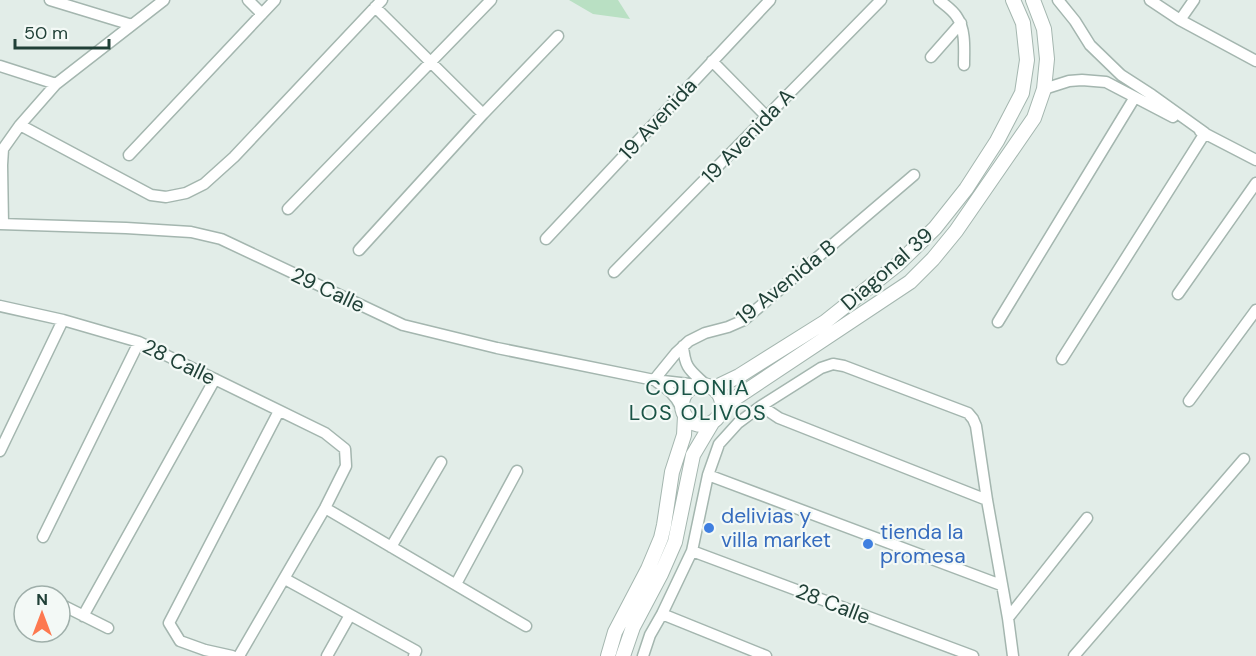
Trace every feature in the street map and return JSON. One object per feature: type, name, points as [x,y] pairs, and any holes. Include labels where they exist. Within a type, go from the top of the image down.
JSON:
[{"type":"street","points":[[50,0],[132,25]]},
{"type":"street","points":[[2,224],[2,148],[56,84],[164,0]]},
{"type":"street","points":[[248,0],[262,14]]},
{"type":"street","points":[[129,155],[275,0]]},
{"type":"street","points":[[288,209],[490,0]]},
{"type":"street","name":"19 Avenida","points":[[546,239],[770,0]]},
{"type":"street","name":"19 Avenida A","points":[[614,272],[881,0]]},
{"type":"street","points":[[939,0],[956,15],[961,23],[964,64]]},
{"type":"street","name":"Diagonal 39","points":[[706,386],[739,376],[825,322],[898,264],[935,228],[966,189],[997,141],[1022,93],[1027,60],[1023,23],[1013,0]]},
{"type":"street","name":"Diagonal 39","points":[[722,407],[910,282],[956,231],[1034,118],[1044,89],[1047,59],[1044,28],[1033,0]]},
{"type":"street","points":[[1058,0],[1090,45],[1121,75],[1205,133]]},
{"type":"street","points":[[1150,0],[1180,20],[1256,60]]},
{"type":"street","points":[[1180,20],[1194,0]]},
{"type":"street","points":[[20,125],[151,195],[166,196],[186,193],[204,184],[234,157],[378,4],[430,62],[483,114]]},
{"type":"street","points":[[931,57],[961,23]]},
{"type":"street","points":[[359,250],[483,114],[558,36]]},
{"type":"street","points":[[712,61],[767,117]]},
{"type":"street","points":[[0,66],[56,84]]},
{"type":"street","points":[[1044,89],[1069,81],[1106,82],[1256,160]]},
{"type":"street","points":[[998,322],[1135,97]]},
{"type":"street","points":[[1062,360],[1205,133]]},
{"type":"street","name":"19 Avenida B","points":[[654,380],[683,346],[696,337],[744,320],[914,175]]},
{"type":"street","points":[[1178,294],[1256,183]]},
{"type":"street","name":"29 Calle","points":[[2,224],[191,232],[221,239],[403,325],[497,348],[654,380],[706,386]]},
{"type":"street","name":"28 Calle","points":[[0,306],[63,320],[139,342],[324,433],[345,449],[346,466],[325,508]]},
{"type":"street","points":[[1190,401],[1256,310]]},
{"type":"street","points":[[0,451],[63,320]]},
{"type":"street","points":[[43,537],[139,342]]},
{"type":"street","points":[[623,656],[633,627],[675,542],[693,455],[720,414],[722,407],[721,396],[706,386],[687,365],[684,360],[683,346]]},
{"type":"street","points":[[643,656],[650,635],[692,551],[708,475],[718,444],[738,423],[761,406],[821,368],[833,364],[844,366],[968,413],[973,419],[1013,656]]},
{"type":"street","points":[[83,616],[215,379]]},
{"type":"street","name":"29 Calle","points":[[654,380],[664,385],[676,397],[683,412]]},
{"type":"street","points":[[608,656],[615,632],[648,569],[661,538],[672,472],[684,435],[681,401],[687,390],[706,386]]},
{"type":"street","points":[[761,406],[779,418],[987,500]]},
{"type":"street","points":[[232,656],[180,641],[169,623],[279,411]]},
{"type":"street","points":[[683,412],[690,422],[697,425],[712,423]]},
{"type":"street","points":[[1074,656],[1244,459]]},
{"type":"street","points":[[391,547],[441,462]]},
{"type":"street","points":[[456,585],[517,471]]},
{"type":"street","points":[[708,475],[1001,585]]},
{"type":"street","points":[[239,656],[325,508],[526,626]]},
{"type":"street","points":[[1008,618],[1087,518]]},
{"type":"street","name":"28 Calle","points":[[692,551],[973,656]]},
{"type":"street","points":[[285,579],[415,653]]},
{"type":"street","points":[[72,610],[108,628]]},
{"type":"street","points":[[662,614],[766,656]]},
{"type":"street","points":[[327,656],[350,615]]},
{"type":"green space","points":[[569,0],[618,0],[630,19],[593,14]]},
{"type":"place","name":"delivias y villa market","points":[[709,528]]},
{"type":"place","name":"tienda la promesa","points":[[868,544]]},
{"type":"district","name":"COLONIA LOS OLIVOS","points":[[698,400]]}]
